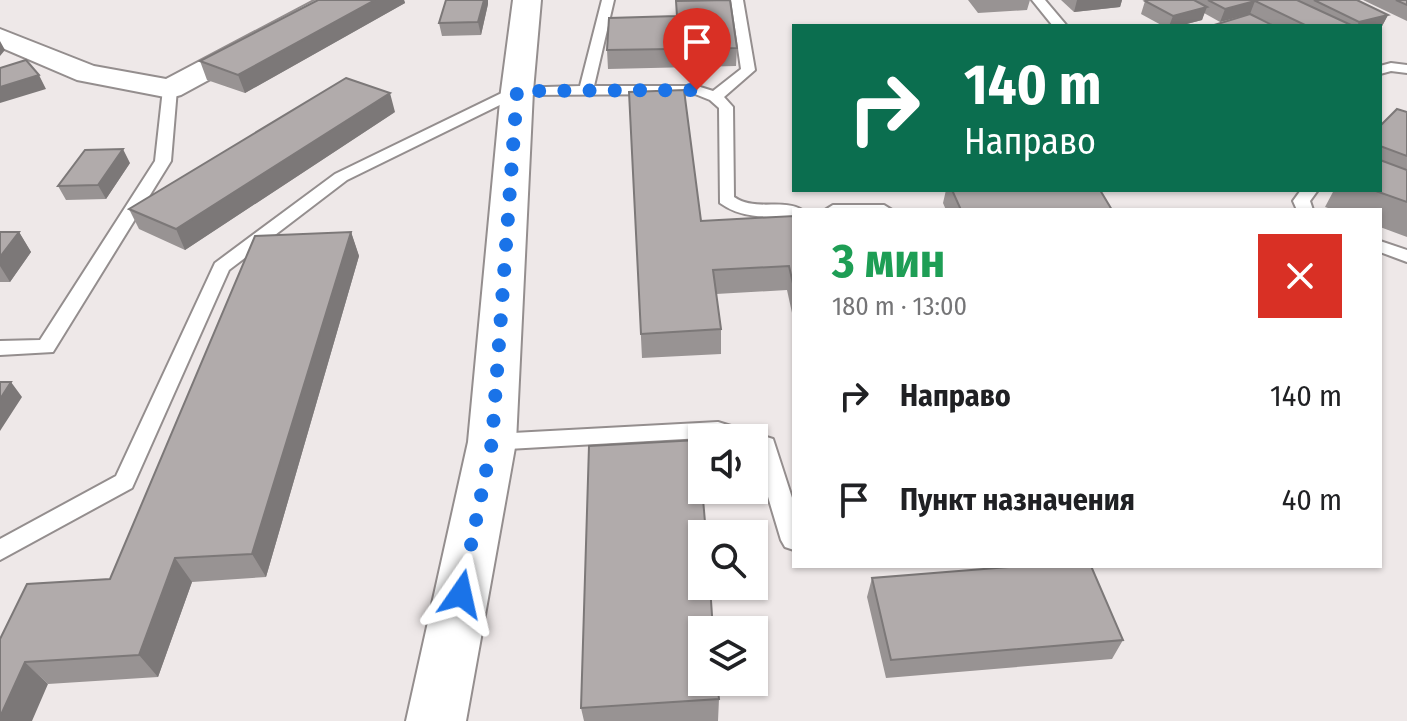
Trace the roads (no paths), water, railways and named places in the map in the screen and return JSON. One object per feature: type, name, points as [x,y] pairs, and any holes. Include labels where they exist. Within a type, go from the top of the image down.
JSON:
[{"type":"main road","points":[[436,721],[492,442],[517,91],[527,0]]},
{"type":"street","points":[[0,37],[87,74],[170,89],[336,0]]},
{"type":"lane","points":[[586,91],[608,0]]},
{"type":"lane","points":[[715,97],[748,70],[737,0]]},
{"type":"lane","points":[[1038,0],[1058,24]]},
{"type":"lane","points":[[1382,69],[1407,69]]},
{"type":"lane","points":[[0,348],[46,347],[163,161],[170,89]]},
{"type":"lane","points":[[1,550],[124,482],[221,267],[341,177],[517,91],[697,90],[715,97],[726,107],[726,199],[735,207],[750,211],[792,211]]},
{"type":"lane","points":[[1382,247],[1407,256]]},
{"type":"lane","points":[[492,442],[688,432]]},
{"type":"lane","points":[[768,455],[792,537]]}]
